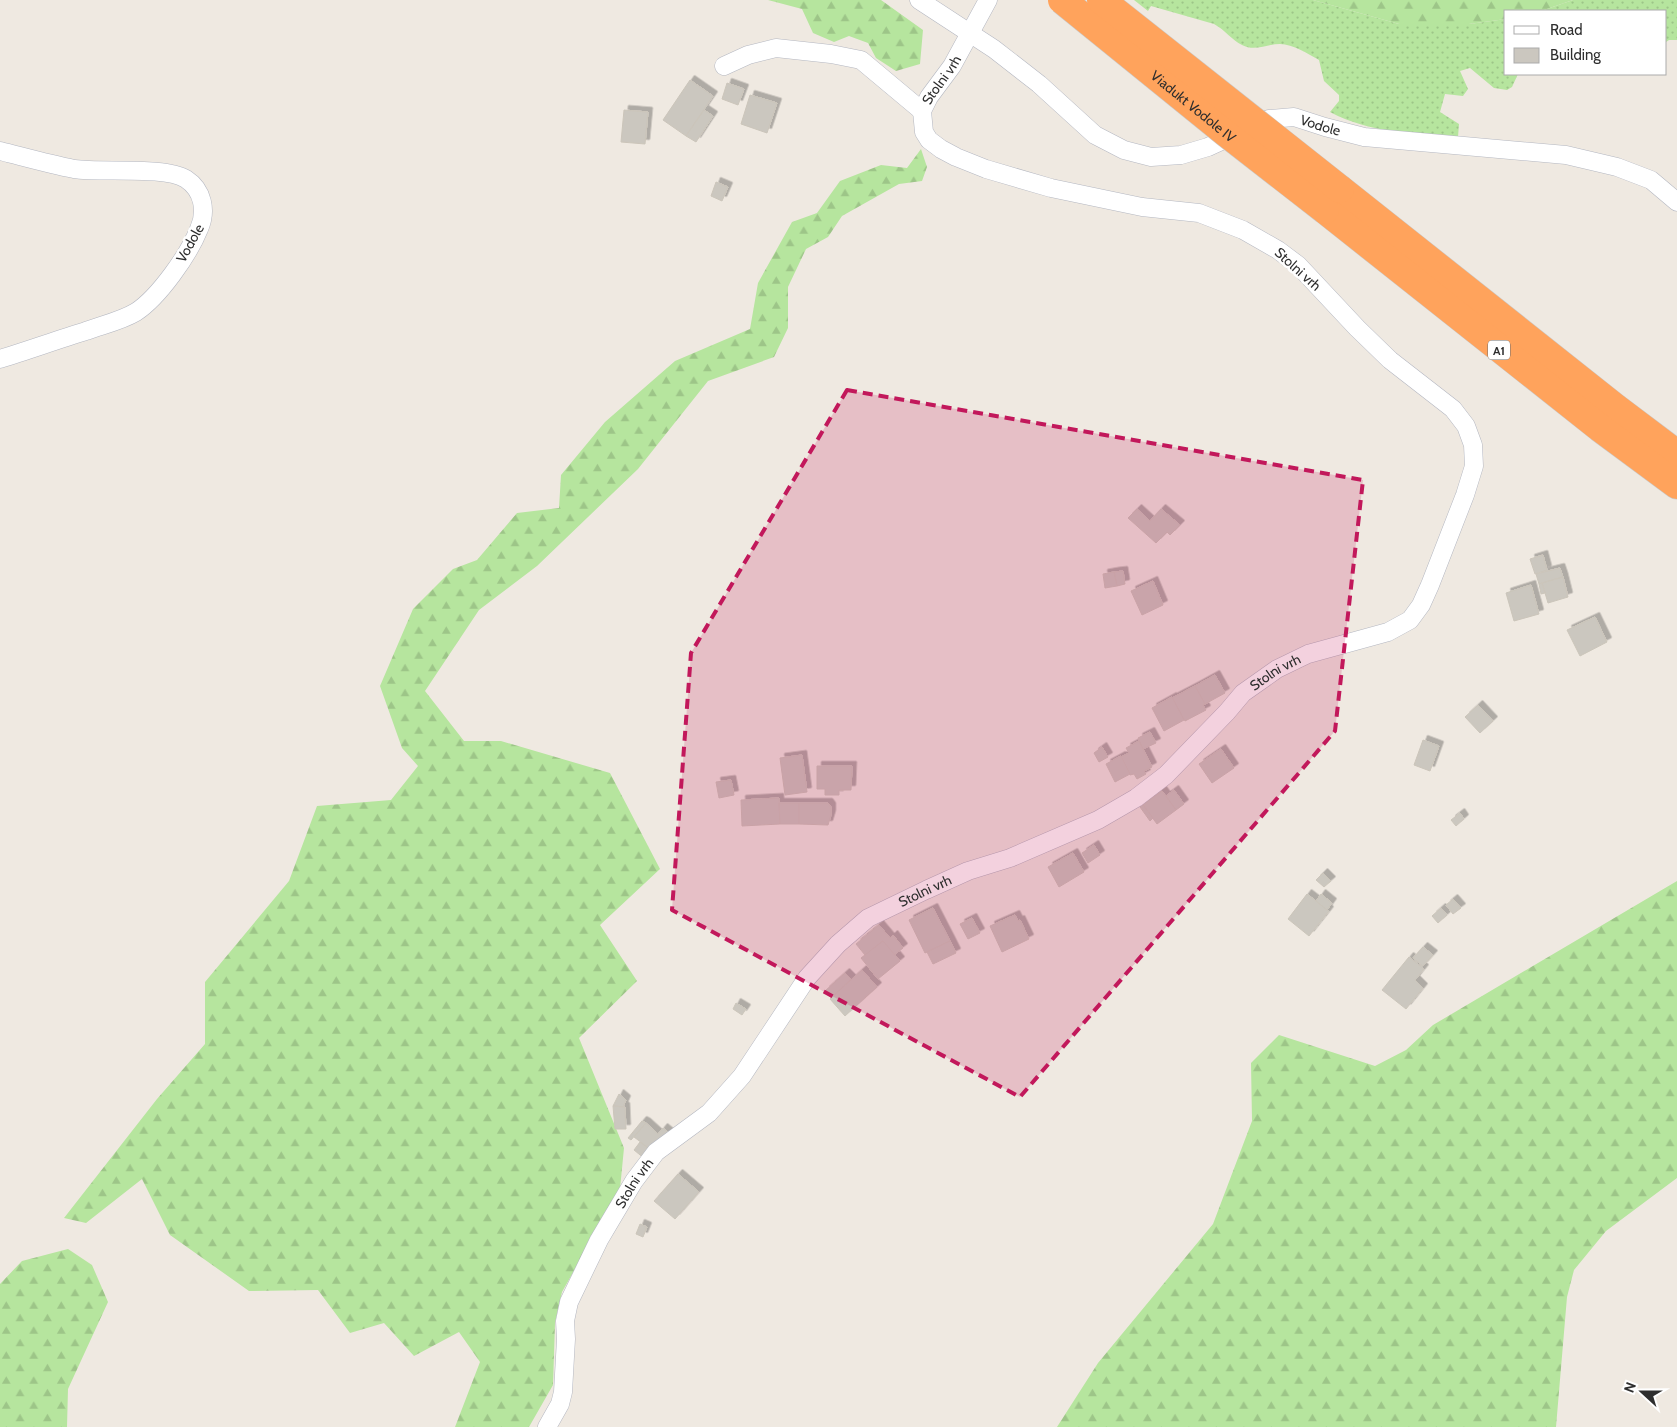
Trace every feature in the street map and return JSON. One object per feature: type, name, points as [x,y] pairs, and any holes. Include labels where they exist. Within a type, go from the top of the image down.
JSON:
[{"type":"highway","name":"Viadukt Vodole IV","points":[[1062,0],[1226,133],[1332,200]]},
{"type":"highway","name":"Viadukt Vodole IV","points":[[1101,0],[1332,200]]},
{"type":"highway","name":"A1","points":[[1332,200],[1677,454]]},
{"type":"highway","name":"A1","points":[[1332,200],[1568,404],[1677,485]]},
{"type":"street","name":"Vodole","points":[[919,0],[970,33],[1039,84],[1095,135],[1124,150],[1151,157],[1181,156],[1208,147],[1269,119],[1294,117],[1325,127],[1364,136],[1566,155],[1617,167],[1651,180],[1677,202]]},
{"type":"street","points":[[970,33],[988,0]]},
{"type":"street","name":"Stolni vrh","points":[[546,1427],[560,1404],[566,1339],[565,1321],[569,1302],[595,1248],[634,1181],[656,1152],[709,1113],[742,1076],[807,978],[838,944],[868,918],[968,871],[1010,858],[1098,820],[1136,798],[1166,775],[1243,693],[1277,668],[1308,654],[1388,632],[1410,620],[1422,605],[1462,504],[1471,476],[1474,466],[1472,445],[1466,426],[1453,409],[1390,360],[1356,328],[1298,265],[1278,250],[1243,230],[1199,213],[1142,207],[1051,188],[986,169],[941,149],[929,140],[924,132],[922,111],[952,66],[970,33]]},
{"type":"street","points":[[724,66],[748,55],[776,48],[831,54],[862,60],[922,111]]},
{"type":"street","name":"Vodole","points":[[0,151],[74,169],[109,172],[167,172],[186,179],[197,190],[203,200],[204,218],[182,259],[152,300],[134,313],[110,323],[0,359]]},
{"type":"highlighted area","points":[[847,390],[1363,480],[1335,731],[1020,1097],[672,910],[691,653]]},
{"type":"green space","points":[[768,0],[881,0],[923,30],[920,64],[896,71],[876,58],[868,43],[849,36],[834,42],[813,33],[802,9]]},
{"type":"green space","points":[[1134,0],[1313,0],[1399,24],[1469,24],[1504,19],[1504,75],[1518,75],[1512,87],[1507,90],[1494,88],[1470,68],[1460,71],[1468,89],[1463,96],[1445,94],[1440,112],[1459,124],[1458,137],[1392,131],[1360,124],[1330,112],[1339,101],[1339,95],[1324,81],[1319,60],[1295,47],[1275,44],[1256,48],[1247,47],[1238,43],[1214,24],[1151,6],[1148,11]]},
{"type":"green space","points":[[1313,0],[1573,0],[1544,10],[1504,10],[1504,19],[1469,24],[1399,24]]},
{"type":"green space","points":[[1573,0],[1677,0],[1677,40],[1667,41],[1667,10],[1544,10]]},
{"type":"green space","points":[[921,149],[927,167],[922,181],[899,184],[842,216],[828,237],[806,249],[788,287],[788,328],[774,357],[708,381],[638,469],[537,566],[479,610],[425,691],[464,741],[501,741],[610,773],[660,869],[600,925],[637,981],[579,1038],[624,1148],[620,1189],[562,1292],[555,1323],[553,1385],[529,1427],[455,1427],[480,1362],[459,1332],[414,1356],[384,1323],[350,1333],[318,1290],[249,1291],[170,1235],[142,1179],[86,1223],[64,1218],[157,1099],[205,1044],[205,982],[289,881],[317,806],[391,800],[418,766],[402,748],[380,686],[413,609],[453,569],[477,560],[517,513],[559,508],[561,475],[605,422],[675,361],[750,329],[758,283],[792,222],[817,213],[840,181],[881,165],[907,168]]},
{"type":"green space","points":[[1677,881],[1677,1178],[1606,1231],[1574,1270],[1567,1297],[1556,1427],[1057,1427],[1098,1363],[1213,1224],[1252,1121],[1251,1063],[1279,1035],[1375,1066],[1406,1050],[1433,1025]]},
{"type":"green space","points":[[68,1249],[92,1265],[108,1302],[68,1389],[67,1427],[0,1427],[0,1284],[22,1261]]},
{"type":"building","points":[[690,80],[713,96],[686,136],[663,120]]},
{"type":"building","points":[[727,83],[744,89],[738,105],[722,99]]},
{"type":"building","points":[[750,95],[777,103],[767,133],[741,124]]},
{"type":"building","points":[[624,110],[648,112],[645,144],[621,142]]},
{"type":"building","points":[[704,110],[713,116],[696,142],[686,136]]},
{"type":"building","points":[[716,182],[728,187],[722,201],[711,196]]},
{"type":"building","points":[[1137,509],[1150,521],[1161,509],[1180,525],[1170,535],[1167,532],[1156,543],[1128,518]]},
{"type":"building","points":[[1543,555],[1547,570],[1535,574],[1530,559]]},
{"type":"building","points":[[1560,568],[1563,577],[1539,584],[1536,574]]},
{"type":"building","points":[[1123,571],[1125,584],[1117,586],[1114,572]]},
{"type":"building","points":[[1114,572],[1117,586],[1105,588],[1103,574]]},
{"type":"building","points":[[1563,577],[1568,597],[1548,603],[1542,583]]},
{"type":"building","points":[[1153,581],[1163,605],[1142,615],[1131,591]]},
{"type":"building","points":[[1542,583],[1545,593],[1541,594],[1539,584]]},
{"type":"building","points":[[1531,585],[1539,614],[1514,621],[1506,593]]},
{"type":"building","points":[[1595,617],[1607,642],[1580,656],[1567,630]]},
{"type":"building","points":[[1215,675],[1225,693],[1205,704],[1195,686]]},
{"type":"building","points":[[1195,686],[1205,704],[1203,705],[1206,710],[1185,721],[1172,698]]},
{"type":"building","points":[[1172,697],[1184,720],[1164,731],[1152,708]]},
{"type":"building","points":[[1478,705],[1493,721],[1480,733],[1465,717]]},
{"type":"building","points":[[1150,732],[1156,743],[1143,749],[1138,738]]},
{"type":"building","points":[[1423,740],[1439,746],[1430,771],[1414,765]]},
{"type":"building","points":[[1139,741],[1152,767],[1144,771],[1146,774],[1137,779],[1134,774],[1130,775],[1121,757],[1129,753],[1126,748]]},
{"type":"building","points":[[1102,747],[1108,757],[1099,762],[1094,753]]},
{"type":"building","points":[[1221,749],[1234,768],[1212,783],[1199,764]]},
{"type":"building","points":[[802,755],[807,792],[785,795],[780,758]]},
{"type":"building","points":[[1121,756],[1130,774],[1115,782],[1106,764]]},
{"type":"building","points":[[817,766],[852,766],[851,790],[839,790],[839,795],[825,795],[825,789],[817,789]]},
{"type":"building","points":[[731,780],[734,795],[719,798],[716,782]]},
{"type":"building","points":[[1174,790],[1184,804],[1176,810],[1166,796]]},
{"type":"building","points":[[1162,791],[1176,810],[1157,824],[1143,805]]},
{"type":"building","points":[[779,798],[780,824],[742,826],[741,800]]},
{"type":"building","points":[[779,803],[799,803],[799,824],[780,824]]},
{"type":"building","points":[[799,803],[828,803],[831,807],[831,815],[828,825],[799,824]]},
{"type":"building","points":[[1143,805],[1153,818],[1150,821],[1140,807]]},
{"type":"building","points":[[1460,813],[1464,819],[1456,826],[1451,820]]},
{"type":"building","points":[[1094,845],[1100,855],[1088,863],[1082,853]]},
{"type":"building","points":[[1073,853],[1084,872],[1059,887],[1048,867]]},
{"type":"building","points":[[1323,873],[1331,881],[1324,887],[1316,880]]},
{"type":"building","points":[[1307,894],[1329,911],[1309,936],[1288,919]]},
{"type":"building","points":[[1321,894],[1332,903],[1327,910],[1316,901]]},
{"type":"building","points":[[1453,899],[1461,908],[1453,914],[1446,905]]},
{"type":"building","points":[[933,908],[950,941],[925,953],[909,920]]},
{"type":"building","points":[[1441,908],[1447,915],[1438,923],[1432,916]]},
{"type":"building","points":[[1015,915],[1018,921],[1020,920],[1029,939],[1002,952],[990,926]]},
{"type":"building","points":[[972,918],[980,933],[968,939],[960,924]]},
{"type":"building","points":[[879,925],[890,938],[893,935],[903,948],[894,955],[883,941],[865,955],[856,944]]},
{"type":"building","points":[[883,941],[900,961],[878,979],[861,958]]},
{"type":"building","points":[[950,941],[956,953],[933,964],[927,952]]},
{"type":"building","points":[[1423,947],[1433,955],[1423,966],[1413,958]]},
{"type":"building","points":[[1409,957],[1424,969],[1415,980],[1423,988],[1406,1009],[1382,990]]},
{"type":"building","points":[[862,970],[877,987],[845,1016],[830,999]]},
{"type":"building","points":[[845,973],[851,979],[831,998],[825,991]]},
{"type":"building","points":[[736,1003],[746,1009],[742,1015],[733,1009]]},
{"type":"building","points":[[619,1094],[626,1100],[623,1107],[613,1106]]},
{"type":"building","points":[[613,1106],[625,1107],[626,1129],[615,1129]]},
{"type":"building","points":[[642,1121],[646,1123],[631,1140],[628,1138]]},
{"type":"building","points":[[646,1123],[658,1134],[663,1128],[669,1133],[654,1152],[634,1137]]},
{"type":"building","points":[[640,1142],[652,1151],[645,1159],[634,1150]]},
{"type":"building","points":[[678,1174],[699,1192],[675,1219],[654,1201]]},
{"type":"building","points":[[640,1224],[647,1227],[643,1237],[636,1234]]}]
